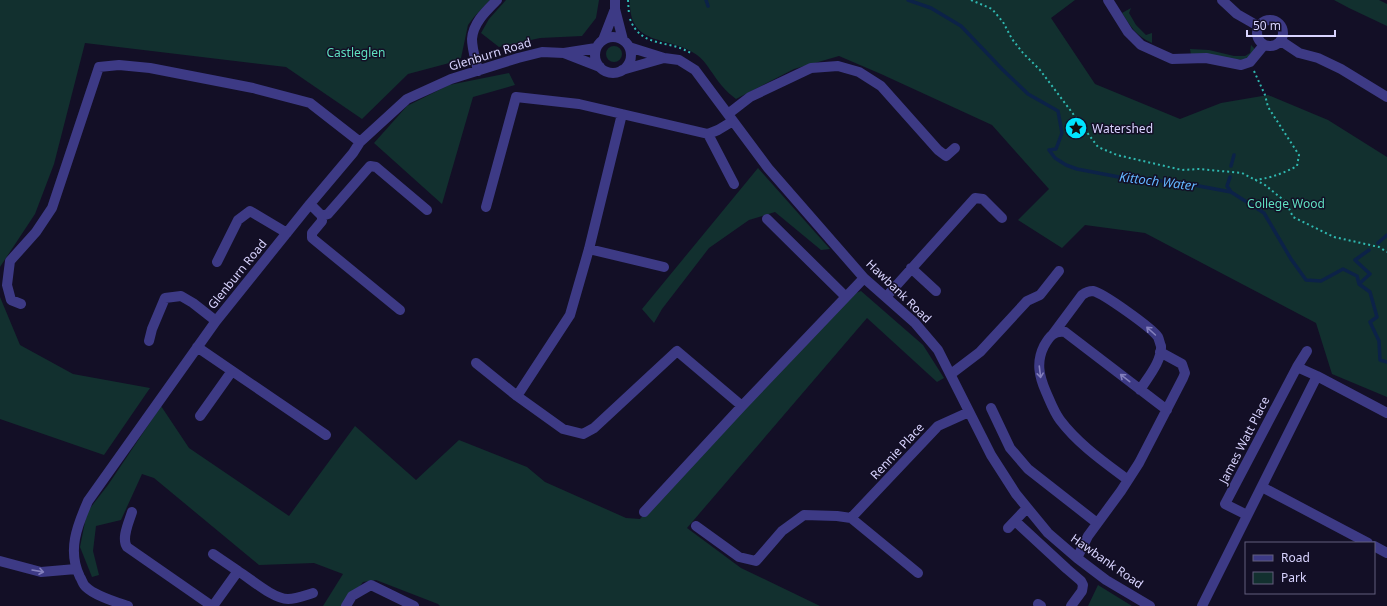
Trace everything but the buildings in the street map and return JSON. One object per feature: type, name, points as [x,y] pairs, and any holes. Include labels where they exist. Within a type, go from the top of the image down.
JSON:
[{"type":"street","points":[[478,71],[472,41],[474,30],[484,13],[497,0]]},
{"type":"street","points":[[1108,0],[1128,32],[1141,45],[1172,59],[1206,58],[1241,65],[1250,62],[1264,45]]},
{"type":"street","points":[[1222,0],[1237,14],[1258,26]]},
{"type":"street","points":[[615,4],[626,44],[631,56],[628,64],[621,70],[614,73],[606,71],[600,67],[595,58],[615,4]]},
{"type":"street","points":[[1269,19],[1275,20],[1283,29],[1281,41],[1273,46],[1264,45],[1259,41],[1257,36],[1258,26],[1263,21],[1269,19]]},
{"type":"street","points":[[600,44],[613,37],[626,44]]},
{"type":"street","points":[[1281,41],[1299,53],[1318,58],[1341,69],[1387,97]]},
{"type":"street","name":"Glenburn Road","points":[[564,54],[600,44]]},
{"type":"street","name":"Hawbank Road","points":[[626,44],[664,58],[679,60],[695,70],[768,168],[864,278],[920,328],[938,350],[991,455],[1016,494],[1048,533],[1076,558],[1106,580],[1150,606]]},
{"type":"street","name":"Glenburn Road","points":[[128,606],[105,598],[85,587],[76,569],[73,557],[73,546],[78,524],[88,501],[216,321],[353,153],[360,142],[407,99],[451,79],[542,52],[564,54],[600,67]]},
{"type":"street","name":"Hawbank Road","points":[[621,70],[664,58]]},
{"type":"street","points":[[21,304],[11,300],[7,285],[10,261],[36,232],[52,208],[99,67],[119,65],[150,68],[253,88],[310,103],[360,142]]},
{"type":"street","points":[[486,207],[516,97],[579,104],[708,134],[718,130],[750,97],[811,68],[838,66],[859,72],[882,86],[938,150],[946,156],[955,148]]},
{"type":"street","points":[[517,396],[570,315],[589,249],[622,114]]},
{"type":"street","points":[[708,134],[734,184]]},
{"type":"street","points":[[322,216],[328,214],[370,166],[376,167],[427,210]]},
{"type":"street","points":[[886,297],[975,198],[983,199],[1002,218]]},
{"type":"street","points":[[310,204],[322,216]]},
{"type":"street","points":[[217,262],[238,220],[250,211],[287,233]]},
{"type":"street","points":[[322,216],[322,221],[312,233],[312,238],[400,310]]},
{"type":"street","points":[[768,218],[846,297]]},
{"type":"street","points":[[589,249],[664,267]]},
{"type":"street","points":[[911,268],[936,291]]},
{"type":"street","points":[[951,374],[980,352],[1027,301],[1040,295],[1059,271]]},
{"type":"street","points":[[644,512],[742,406],[864,278]]},
{"type":"street","points":[[1128,480],[1071,433],[1053,408],[1041,381],[1038,370],[1041,351],[1047,341],[1082,295],[1087,291],[1094,291],[1107,297],[1158,337],[1161,345],[1157,362],[1140,390]]},
{"type":"street","points":[[149,341],[152,329],[166,298],[181,296],[193,303],[216,321]]},
{"type":"street","points":[[1053,334],[1059,331],[1065,332],[1167,410]]},
{"type":"street","points":[[197,347],[326,435]]},
{"type":"street","points":[[476,363],[517,396],[563,428],[583,434],[594,428],[677,351],[742,406]]},
{"type":"street","name":"James Watt Place","points":[[1247,515],[1225,504],[1297,367],[1307,351]]},
{"type":"street","points":[[1076,558],[1088,536],[1139,463],[1185,373],[1182,364],[1160,352]]},
{"type":"street","points":[[1297,367],[1387,413]]},
{"type":"street","points":[[200,416],[232,371]]},
{"type":"street","points":[[1202,606],[1317,376]]},
{"type":"street","points":[[991,408],[1010,448],[1028,468],[1097,523]]},
{"type":"street","name":"Rennie Place","points":[[851,518],[938,426],[969,412]]},
{"type":"street","points":[[1262,487],[1366,542]]},
{"type":"street","points":[[1027,508],[1011,525],[1081,581],[1083,584],[1082,591],[1071,606]]},
{"type":"street","points":[[132,512],[124,544],[212,606],[238,571]]},
{"type":"street","points":[[696,526],[739,557],[756,561],[782,532],[804,516],[837,516],[851,518],[918,573]]},
{"type":"street","points":[[1375,547],[1387,553]]},
{"type":"street","points":[[213,554],[274,595],[281,598],[289,599],[313,593]]},
{"type":"street","points":[[0,561],[41,572],[76,569]]},
{"type":"street","points":[[346,606],[352,596],[371,585],[414,606]]},
{"type":"path","points":[[628,0],[629,16],[632,25],[638,33],[648,40],[659,44],[678,46],[694,56]]},
{"type":"path","points":[[970,0],[992,9],[1003,22],[1012,39],[1023,54],[1040,70],[1098,146],[1117,156],[1182,170],[1199,169],[1242,173],[1265,185],[1286,202],[1293,217],[1334,237],[1379,247],[1387,252]]},
{"type":"path","points":[[1250,62],[1265,95],[1268,107],[1299,155],[1297,166],[1282,174],[1266,179],[1254,180]]},
{"type":"green space","name":"Castleglen","points":[[0,0],[490,0],[468,25],[461,58],[453,62],[408,74],[362,119],[286,67],[85,43],[54,164],[35,214],[0,267]]},
{"type":"green space","points":[[506,0],[599,0],[596,18],[582,36],[540,38],[499,47],[481,33],[489,19]]},
{"type":"green space","name":"College Wood","points":[[630,0],[1075,0],[1051,18],[1095,84],[1180,119],[1221,103],[1268,95],[1328,120],[1387,157],[1387,397],[1332,374],[1316,323],[1145,233],[1085,225],[1062,248],[1018,220],[1049,189],[992,125],[839,56],[794,69],[736,99],[724,88],[704,61],[697,55],[686,49],[643,33],[636,26],[631,15]]},
{"type":"green space","points":[[1334,0],[1379,0],[1387,4],[1387,26],[1349,8]]},
{"type":"green space","points":[[1131,8],[1129,13],[1136,25],[1146,35],[1152,33],[1152,43],[1138,34],[1131,27],[1122,13]]},
{"type":"green space","points":[[1251,45],[1254,48],[1254,51],[1247,60],[1191,55],[1190,49],[1209,50],[1234,56],[1245,56],[1250,53]]},
{"type":"green space","points":[[614,46],[620,48],[622,54],[620,60],[614,62],[608,60],[606,54],[608,48]]},
{"type":"green space","points":[[509,73],[515,85],[473,97],[442,204],[374,143],[407,106],[449,85]]},
{"type":"green space","points":[[758,168],[830,249],[821,250],[775,212],[749,220],[709,248],[662,309],[654,323],[642,309]]},
{"type":"green space","points":[[861,291],[923,345],[944,378],[937,382],[867,318],[687,528],[741,568],[820,606],[440,606],[376,580],[363,582],[345,606],[323,606],[343,574],[314,563],[259,565],[154,478],[142,474],[121,520],[96,526],[93,551],[99,575],[92,577],[80,547],[87,512],[108,485],[161,406],[189,448],[289,516],[355,426],[416,480],[459,440],[527,467],[545,482],[626,518],[640,519],[846,297]]},
{"type":"green space","points":[[0,297],[20,345],[73,374],[150,388],[104,455],[0,419]]},
{"type":"green space","points":[[1098,585],[1132,606],[1088,606]]},
{"type":"waterway","points":[[706,0],[708,6]]},
{"type":"waterway","name":"Kittoch Water","points":[[908,0],[931,8],[961,26],[1028,94],[1058,111],[1062,133],[1056,149],[1049,150],[1055,158],[1066,165],[1077,169],[1119,177],[1183,183],[1231,192],[1264,213],[1291,259],[1306,280],[1321,281],[1343,269],[1357,276],[1359,284],[1370,292],[1377,317],[1370,322],[1379,341],[1380,360],[1387,362]]},
{"type":"waterway","points":[[1231,166],[1234,155]]},
{"type":"waterway","points":[[1230,177],[1227,186],[1231,192]]},
{"type":"waterway","points":[[1378,243],[1387,235]]},
{"type":"waterway","points":[[1359,284],[1370,274],[1355,260],[1369,250]]},
{"type":"place","name":"Watershed","points":[[1076,128]]}]
